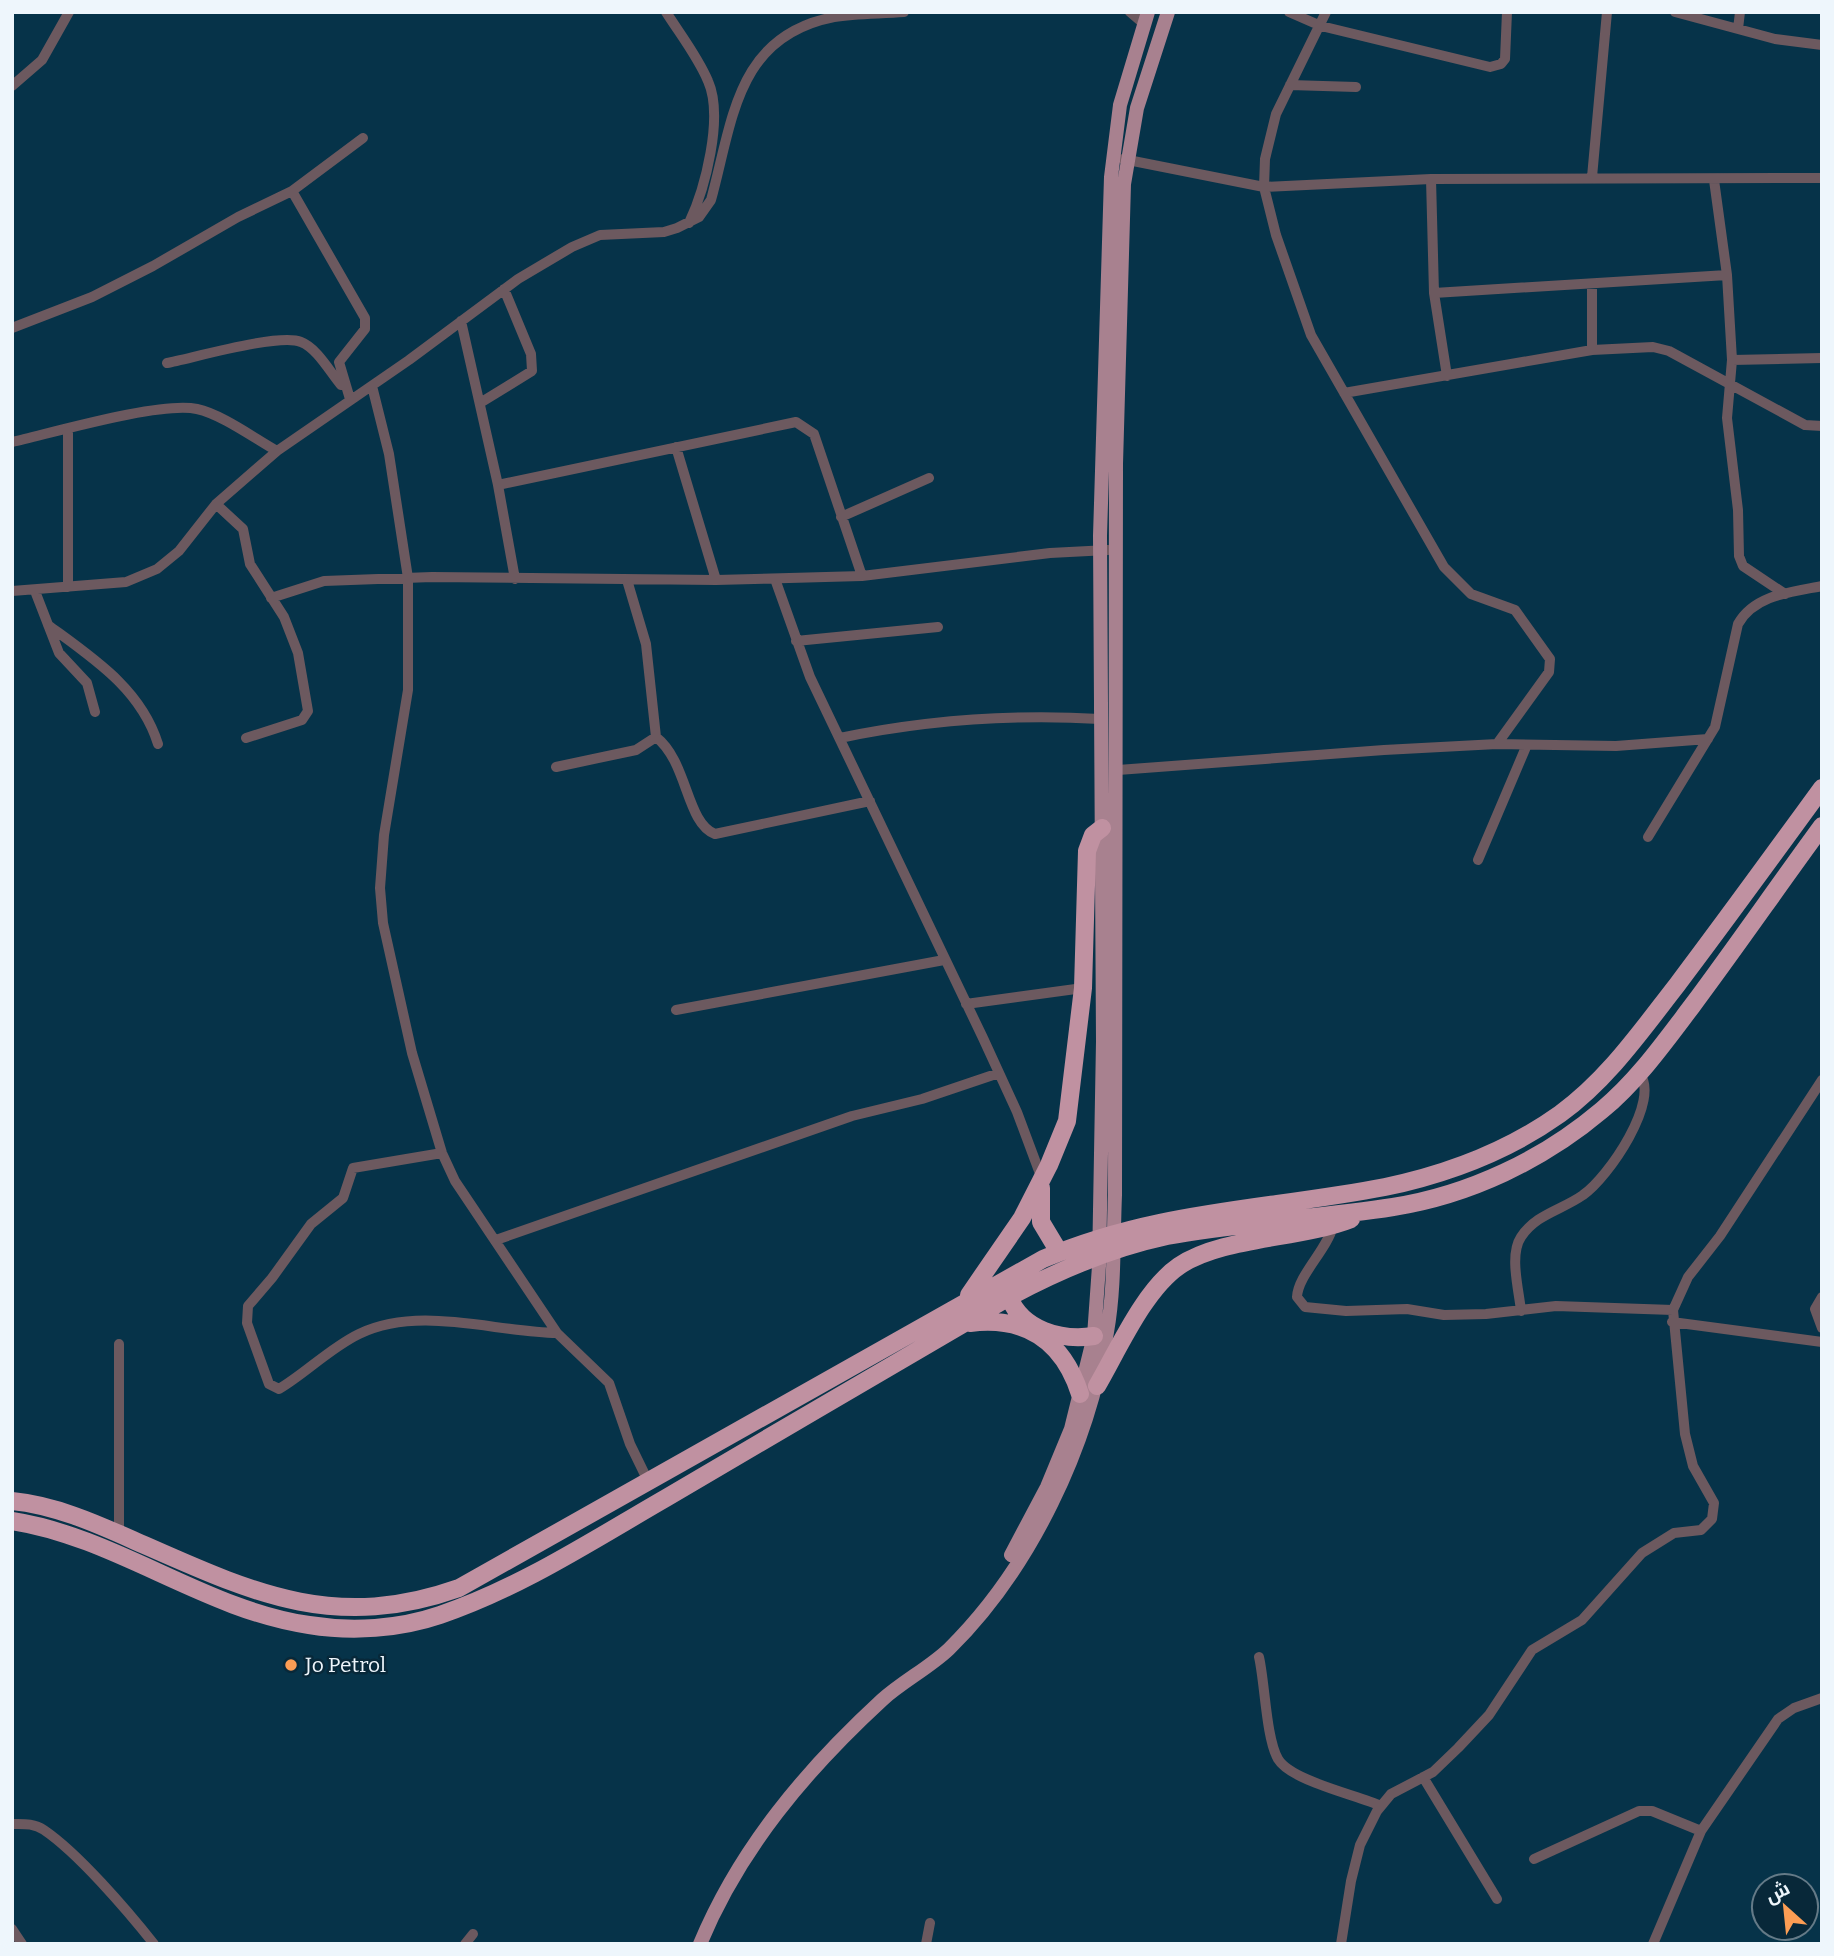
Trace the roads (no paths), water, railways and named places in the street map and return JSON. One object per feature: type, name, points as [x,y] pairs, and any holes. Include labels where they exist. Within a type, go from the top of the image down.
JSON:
[{"type":"highway","points":[[12,1521],[57,1531],[241,1607],[308,1625],[340,1628],[404,1624],[438,1616],[471,1603],[568,1555],[1009,1297],[1078,1263],[1114,1241],[1181,1217],[1387,1186],[1445,1172],[1503,1148],[1559,1114],[1602,1078],[1696,960],[1822,788]]},
{"type":"highway","points":[[12,1501],[49,1508],[270,1596],[344,1608],[426,1600],[459,1588],[558,1535],[965,1301],[1059,1252],[1085,1242],[1168,1236],[1374,1209],[1445,1195],[1530,1160],[1568,1137],[1603,1110],[1639,1073],[1717,973],[1822,826]]},
{"type":"highway","points":[[965,1301],[1021,1218],[1042,1179],[1067,1121],[1083,988],[1087,851],[1093,835],[1109,828]]},
{"type":"highway","points":[[1696,960],[1717,973]]},
{"type":"highway","points":[[1042,1179],[1041,1222],[1059,1252]]},
{"type":"highway","points":[[1097,1386],[1147,1301],[1179,1265],[1212,1251],[1333,1226],[1374,1209]]},
{"type":"highway","points":[[1009,1297],[1017,1313],[1044,1330],[1063,1338],[1094,1336]]},
{"type":"highway","points":[[963,1324],[997,1321],[1040,1336],[1056,1347],[1066,1361],[1080,1394]]},
{"type":"highway","points":[[558,1535],[568,1555]]},
{"type":"main road","points":[[1027,1536],[1059,1459],[1080,1394],[1094,1336],[1099,1266],[1109,828],[1118,770],[1119,158],[1168,12]]},
{"type":"main road","points":[[700,1944],[730,1880],[753,1843],[793,1791],[883,1700],[948,1650],[983,1611],[1069,1463],[1097,1386],[1111,1307],[1115,1195],[1109,828],[1100,719],[1101,550],[1121,105],[1146,18]]},
{"type":"street","points":[[12,86],[42,60],[69,12]]},
{"type":"street","points":[[666,12],[704,72],[713,101],[708,176],[689,223]]},
{"type":"street","points":[[12,591],[126,582],[146,575],[175,556],[216,504],[347,394],[372,386],[504,289],[587,239],[600,235],[664,232],[699,217],[711,200],[748,74],[767,49],[807,26],[833,17],[904,12]]},
{"type":"street","points":[[1130,12],[1146,18]]},
{"type":"street","points":[[1289,12],[1321,26],[1427,53],[1496,66],[1505,59],[1507,12]]},
{"type":"street","points":[[1326,12],[1290,85],[1268,139],[1264,187],[1299,307],[1344,393],[1444,567],[1471,594],[1516,610],[1550,659],[1549,672],[1497,744]]},
{"type":"street","points":[[1592,177],[1607,12]]},
{"type":"street","points":[[1675,12],[1775,39],[1822,45]]},
{"type":"street","points":[[1738,29],[1740,12]]},
{"type":"street","points":[[1290,85],[1356,87]]},
{"type":"street","points":[[12,328],[92,297],[292,191],[363,138]]},
{"type":"street","points":[[1119,158],[1264,187],[1431,179],[1822,178]]},
{"type":"street","points":[[1431,179],[1434,293],[1447,376]]},
{"type":"street","points":[[1714,180],[1727,275],[1732,360],[1727,418],[1738,510],[1739,556],[1743,566],[1785,594]]},
{"type":"street","points":[[292,191],[365,318],[365,329],[339,362],[347,394]]},
{"type":"street","points":[[1434,293],[1727,275]]},
{"type":"street","points":[[1591,285],[1592,350]]},
{"type":"street","points":[[480,403],[532,370],[531,354],[504,289]]},
{"type":"street","points":[[461,321],[498,485],[515,579]]},
{"type":"street","points":[[167,363],[264,343],[296,340],[310,348],[347,394]]},
{"type":"street","points":[[1344,393],[1592,350],[1661,349],[1805,425],[1822,426]]},
{"type":"street","points":[[1732,360],[1822,358]]},
{"type":"street","points":[[372,386],[389,454],[408,579],[408,690],[384,835],[381,902],[412,1053],[442,1153],[461,1191],[557,1333],[609,1383],[629,1444],[648,1481]]},
{"type":"street","points":[[12,442],[142,413],[191,408],[205,411],[277,451]]},
{"type":"street","points":[[498,485],[778,424],[802,423],[814,434],[862,576]]},
{"type":"street","points":[[68,429],[68,587]]},
{"type":"street","points":[[676,447],[716,580]]},
{"type":"street","points":[[841,517],[929,478]]},
{"type":"street","points":[[216,504],[243,529],[250,564],[284,617],[298,653],[308,711],[302,720],[246,738]]},
{"type":"street","points":[[271,598],[324,581],[716,580],[862,576],[1050,553],[1117,550]]},
{"type":"street","points":[[775,579],[796,641],[999,1073],[1042,1179]]},
{"type":"street","points":[[627,580],[646,644],[656,737],[674,756],[701,823],[715,834],[870,801]]},
{"type":"street","points":[[1648,837],[1708,739],[1721,705],[1738,624],[1744,612],[1756,603],[1822,586]]},
{"type":"street","points":[[35,590],[58,653],[87,683],[95,712]]},
{"type":"street","points":[[48,625],[100,664],[128,690],[149,720],[158,744]]},
{"type":"street","points":[[796,641],[938,627]]},
{"type":"street","points":[[840,738],[989,718],[1046,716],[1100,719]]},
{"type":"street","points":[[556,767],[636,750],[656,737]]},
{"type":"street","points":[[1118,770],[1306,754],[1497,744],[1526,747],[1616,746],[1708,739]]},
{"type":"street","points":[[1478,860],[1526,747]]},
{"type":"street","points":[[676,1010],[944,960]]},
{"type":"street","points":[[966,1004],[1083,988]]},
{"type":"street","points":[[496,1240],[852,1116],[922,1099],[999,1073]]},
{"type":"street","points":[[1521,1311],[1517,1271],[1520,1238],[1550,1212],[1582,1196],[1607,1171],[1645,1103],[1647,1089],[1639,1073]]},
{"type":"street","points":[[1341,1944],[1354,1864],[1360,1845],[1381,1806],[1396,1790],[1439,1766],[1479,1726],[1532,1650],[1582,1620],[1652,1545],[1674,1533],[1701,1530],[1712,1519],[1714,1503],[1693,1466],[1685,1434],[1673,1316],[1688,1277],[1720,1236],[1822,1080]]},
{"type":"street","points":[[442,1153],[354,1168],[343,1198],[311,1224],[272,1278],[251,1300],[247,1323],[269,1384],[279,1389],[357,1335],[399,1324],[439,1321],[557,1333]]},
{"type":"street","points":[[1333,1226],[1321,1254],[1297,1289],[1297,1297],[1305,1307],[1346,1311],[1407,1309],[1444,1315],[1583,1306],[1673,1316],[1822,1342]]},
{"type":"street","points":[[1822,1297],[1815,1309],[1822,1328]]},
{"type":"street","points":[[119,1344],[119,1534]]},
{"type":"street","points":[[1259,1657],[1273,1746],[1279,1761],[1309,1779],[1381,1806]]},
{"type":"street","points":[[1654,1944],[1701,1831],[1779,1719],[1794,1708],[1822,1698]]},
{"type":"street","points":[[1423,1777],[1497,1899]]},
{"type":"street","points":[[1534,1859],[1639,1811],[1653,1811],[1701,1831]]},
{"type":"street","points":[[12,1824],[30,1824],[43,1830],[93,1875],[154,1944]]},
{"type":"street","points":[[926,1944],[930,1923]]},
{"type":"street","points":[[12,1929],[22,1944]]},
{"type":"street","points":[[465,1944],[473,1934]]},
{"type":"place","name":"Jo Petrol","points":[[291,1665]]}]
